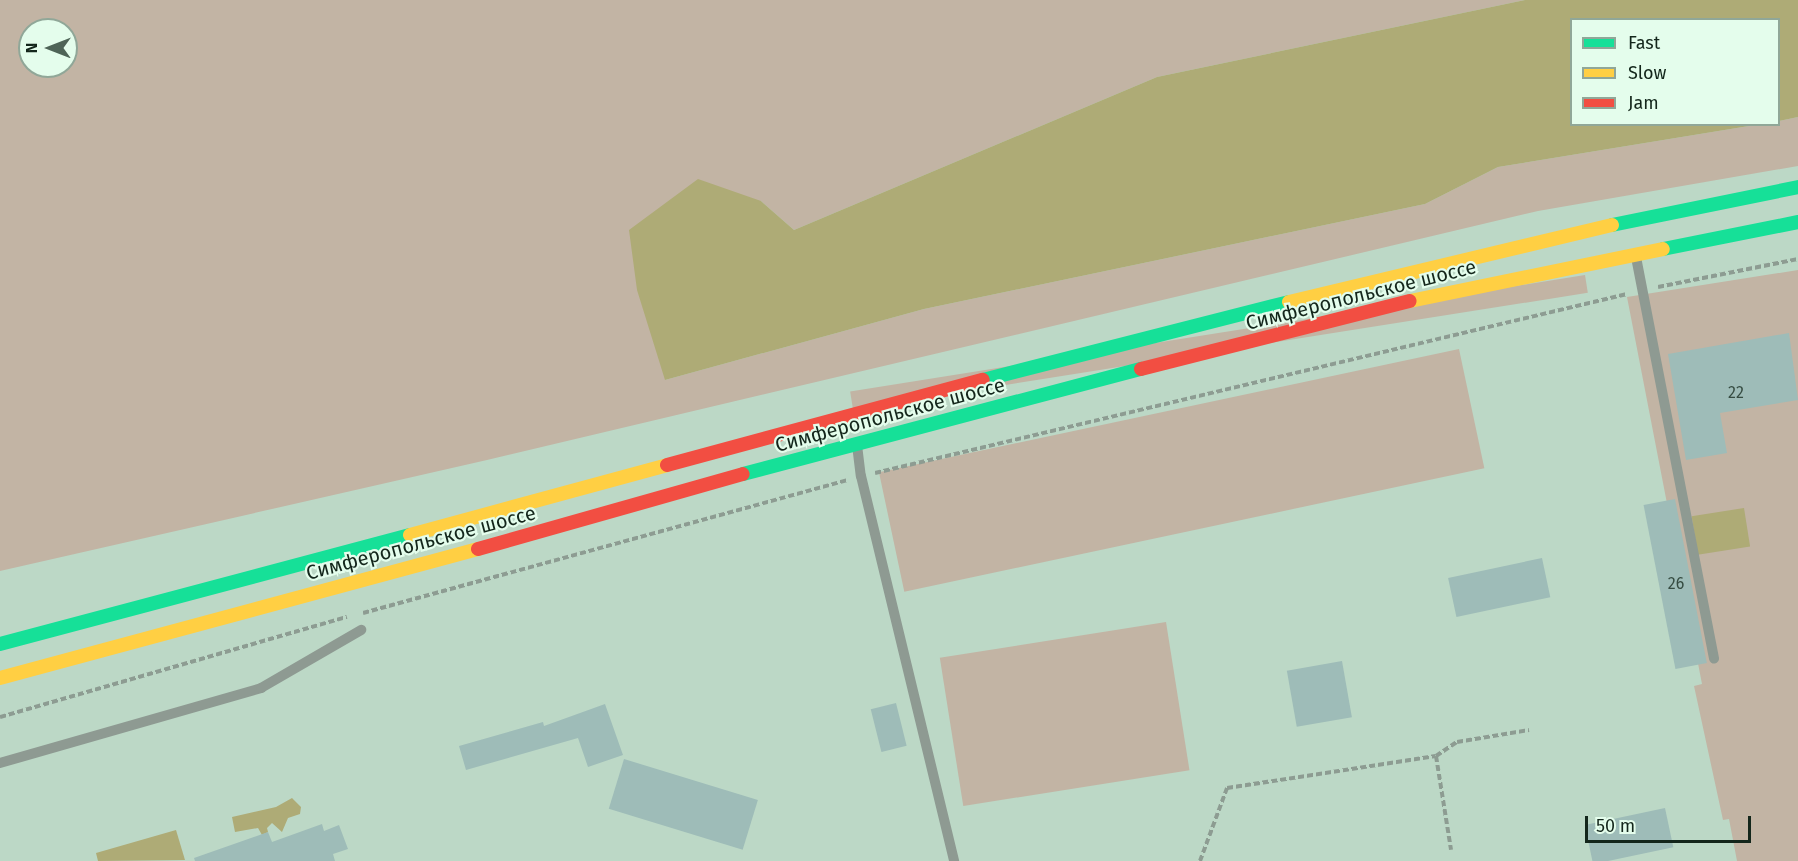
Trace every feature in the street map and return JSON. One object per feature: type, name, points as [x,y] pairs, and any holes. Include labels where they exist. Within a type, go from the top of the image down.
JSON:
[{"type":"main road","name":"Симферопольское шоссе","points":[[0,644],[561,495],[848,414],[1371,281],[1624,222],[1798,187]]},
{"type":"main road","name":"Симферопольское шоссе","points":[[0,678],[431,562],[857,442],[1417,299],[1798,222]]},
{"type":"lane","points":[[1636,254],[1714,659]]},
{"type":"lane","points":[[857,442],[861,476],[954,861]]},
{"type":"lane","points":[[0,763],[261,688],[361,630]]},
{"type":"path","points":[[0,717],[356,615],[861,476],[1642,290],[1798,259]]},
{"type":"path","points":[[1200,861],[1227,788],[1436,756],[1457,742],[1529,730]]},
{"type":"path","points":[[1436,756],[1452,850]]},
{"type":"shaded area","points":[[0,0],[1525,0],[1157,77],[794,230],[761,201],[665,380],[924,309],[1425,204],[1498,167],[1749,126],[1780,126],[1780,121],[1798,117],[1798,166],[1538,211],[487,460],[0,571]]},
{"type":"shaded area","points":[[1525,0],[1798,0],[1798,117],[1780,121],[1780,18],[1570,18],[1570,126],[1749,126],[1498,167],[1425,204],[924,309],[665,380],[637,290],[629,230],[698,179],[761,201],[794,230],[1157,77]]},
{"type":"shaded area","points":[[1798,270],[1798,861],[1737,861],[1729,819],[1723,820],[1694,686],[1702,684],[1627,297]]},
{"type":"shaded area","points":[[1585,275],[1588,293],[853,409],[850,391]]},
{"type":"shaded area","points":[[1459,349],[1484,468],[904,592],[879,472]]},
{"type":"shaded area","points":[[1744,508],[1750,547],[1698,555],[1692,516]]},
{"type":"shaded area","points":[[1166,622],[1189,770],[963,806],[940,658]]},
{"type":"shaded area","points":[[292,798],[301,807],[300,814],[288,818],[282,832],[272,823],[267,828],[268,832],[262,835],[258,828],[235,832],[232,817],[276,807]]},
{"type":"shaded area","points":[[176,830],[185,860],[98,861],[96,853]]},
{"type":"building","points":[[1789,333],[1798,400],[1720,413],[1727,453],[1686,460],[1668,354]]},
{"type":"building","points":[[1675,499],[1707,663],[1675,669],[1644,505]]},
{"type":"building","points":[[1542,558],[1550,597],[1456,617],[1448,578]]},
{"type":"building","points":[[1342,661],[1352,717],[1297,727],[1287,671]]},
{"type":"building","points":[[896,703],[907,746],[881,752],[871,709]]},
{"type":"building","points":[[605,704],[623,755],[588,767],[578,738],[466,770],[459,746],[543,722],[544,726]]},
{"type":"building","points":[[624,759],[758,800],[743,850],[609,809]]},
{"type":"building","points":[[1665,808],[1673,847],[1608,861],[1592,861],[1585,825]]},
{"type":"building","points":[[322,824],[324,831],[339,825],[348,849],[333,854],[335,861],[195,861],[194,858],[268,832],[272,842]]},
{"type":"traffic: fast","points":[[1612,225],[1798,187]]},
{"type":"traffic: fast","points":[[1663,249],[1798,222]]},
{"type":"traffic: fast","points":[[983,380],[1289,302]]},
{"type":"traffic: fast","points":[[743,474],[1141,369]]},
{"type":"traffic: fast","points":[[0,644],[410,535]]},
{"type":"traffic: slow","points":[[1289,302],[1612,225]]},
{"type":"traffic: slow","points":[[1410,301],[1663,249]]},
{"type":"traffic: slow","points":[[410,535],[667,465]]},
{"type":"traffic: slow","points":[[0,678],[478,549]]},
{"type":"traffic: jam","points":[[1141,369],[1410,301]]},
{"type":"traffic: jam","points":[[667,465],[983,380]]},
{"type":"traffic: jam","points":[[478,549],[743,474]]}]
